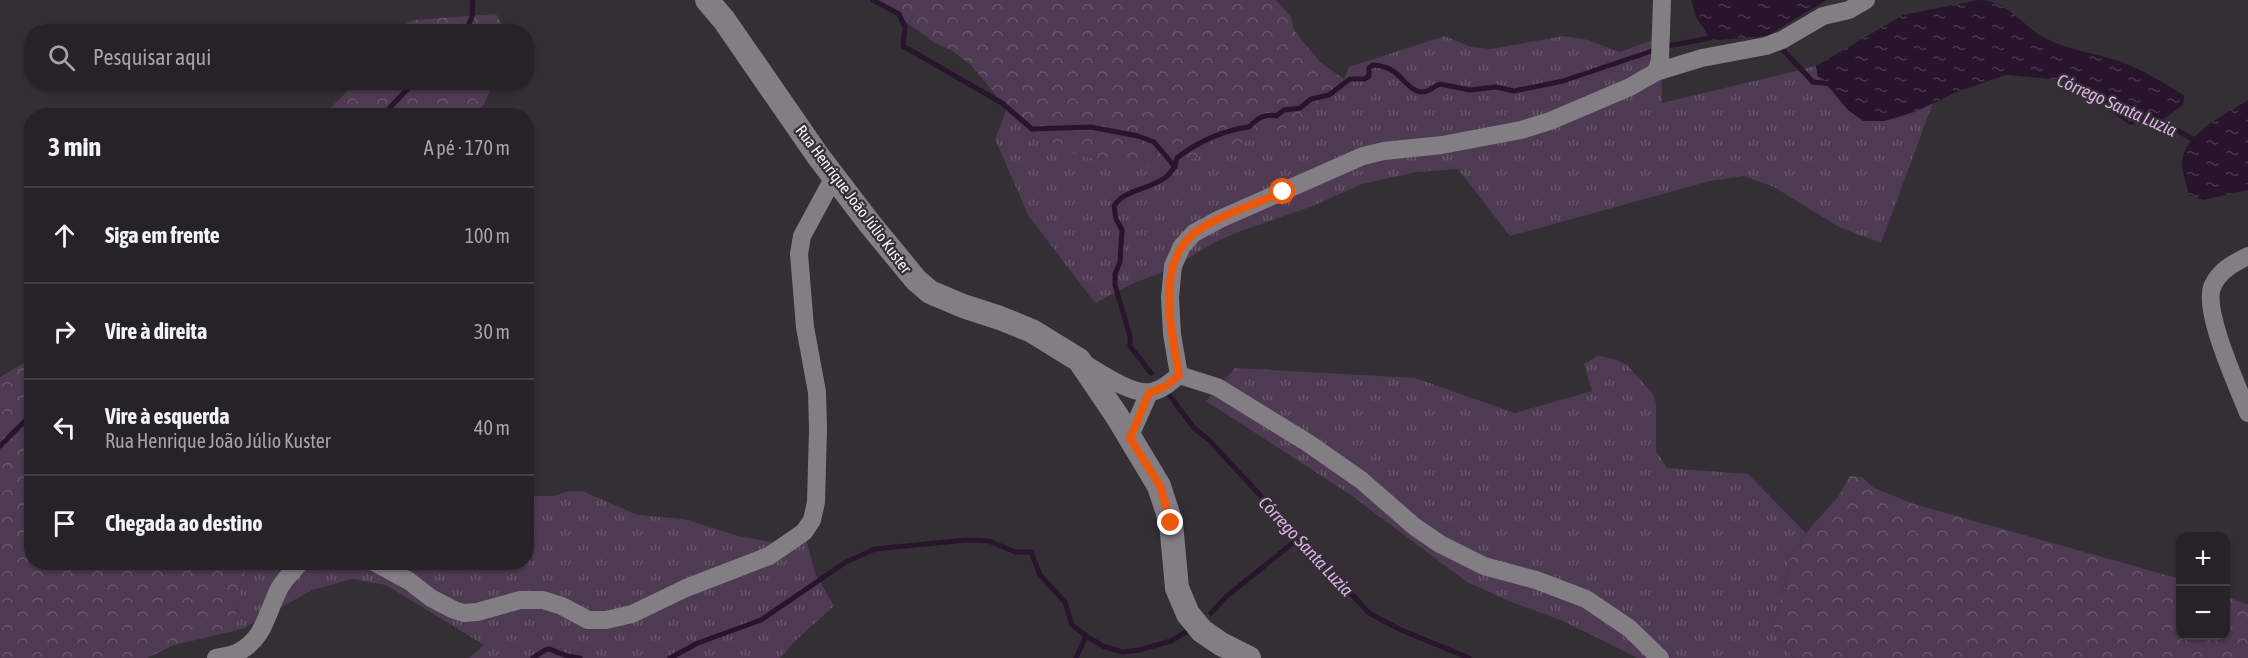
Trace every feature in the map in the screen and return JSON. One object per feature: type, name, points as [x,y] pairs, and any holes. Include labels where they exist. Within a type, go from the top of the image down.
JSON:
[{"type":"street","name":"Rua Henrique João Júlio Kuster","points":[[707,0],[724,20],[834,177],[916,280],[930,292],[1032,331],[1079,360],[1160,486],[1167,506],[1177,588],[1188,615],[1202,631],[1221,644],[1249,658]]},
{"type":"street","points":[[1656,72],[1660,60],[1662,0]]},
{"type":"street","points":[[1179,375],[1172,334],[1171,279],[1182,246],[1194,233],[1220,219],[1363,156],[1384,151],[1442,145],[1521,130],[1550,121],[1630,87],[1656,72],[1702,58],[1766,46],[1782,40],[1823,16],[1849,10],[1866,0]]},
{"type":"street","points":[[389,570],[409,581],[444,606],[464,613],[520,600],[543,600],[562,606],[588,620],[606,620],[632,614],[686,588],[769,556],[804,532],[812,519],[816,502],[818,429],[817,392],[806,327],[799,254],[802,236],[834,177]]},
{"type":"street","points":[[2248,256],[2218,275],[2211,286],[2209,296],[2214,321],[2248,413]]},
{"type":"street","points":[[1079,360],[1120,384],[1149,393],[1166,386],[1179,375]]},
{"type":"street","points":[[1179,375],[1217,387],[1308,443],[1361,480],[1415,527],[1440,544],[1484,566],[1536,580],[1586,599],[1629,628],[1660,658]]},
{"type":"street","points":[[1130,438],[1149,393]]},
{"type":"street","points":[[216,658],[236,654],[255,639],[264,626],[280,588],[293,570]]},
{"type":"green space","points":[[875,0],[1276,0],[1291,17],[1294,30],[1320,62],[1344,79],[1341,87],[1316,111],[1288,128],[1163,168],[1101,161],[1075,154],[1036,134],[1006,111],[970,64],[951,50],[935,43]]},
{"type":"green space","points":[[496,14],[502,24],[405,24],[413,20]]},
{"type":"green space","points":[[1445,36],[1471,47],[1491,49],[1563,36],[1584,39],[1620,52],[1661,37],[1662,103],[1816,66],[1818,77],[1850,111],[1859,117],[1880,121],[1891,119],[1933,103],[1881,243],[1839,227],[1774,187],[1744,176],[1710,181],[1510,236],[1458,169],[1417,172],[1362,184],[1313,206],[1238,232],[1213,243],[1171,269],[1134,283],[1095,303],[1028,215],[995,139],[1006,111],[1036,134],[1316,111],[1341,87],[1349,67]]},
{"type":"green space","points":[[349,90],[490,90],[481,108],[330,108]]},
{"type":"green space","points":[[1598,356],[1615,359],[1627,365],[1653,394],[1656,403],[1656,451],[1667,468],[1748,474],[1806,533],[1791,555],[1774,627],[1783,647],[1794,658],[1638,658],[1563,621],[1467,582],[1348,493],[1206,401],[1235,368],[1415,378],[1515,413],[1592,391],[1584,364]]},
{"type":"green space","points":[[24,363],[24,570],[246,570],[239,590],[234,631],[174,645],[147,658],[0,658],[0,377]]},
{"type":"green space","points":[[1850,476],[1862,477],[1874,488],[1914,504],[2176,578],[2176,640],[2230,640],[2230,598],[2248,605],[2248,658],[1794,658],[1783,647],[1774,627],[1791,555],[1810,528],[1838,497]]},
{"type":"green space","points":[[568,491],[582,491],[638,515],[684,519],[738,536],[787,545],[806,539],[815,573],[834,606],[795,641],[780,658],[469,658],[484,645],[386,585],[352,579],[312,590],[244,628],[234,631],[239,590],[246,570],[534,570],[534,496],[554,496]]},
{"type":"water","points":[[1691,0],[1827,0],[1767,36],[1718,40],[1710,38],[1696,17]]},
{"type":"water","points":[[1979,0],[1989,1],[2006,9],[2037,33],[2054,42],[2128,64],[2144,72],[2184,95],[2183,105],[2165,118],[2130,125],[2064,80],[2006,75],[1959,91],[1917,111],[1884,121],[1863,121],[1848,110],[1818,77],[1816,66],[1903,15]]},
{"type":"water","points":[[2248,100],[2248,190],[2203,200],[2189,195],[2182,163],[2184,152],[2190,142],[2218,118]]},
{"type":"waterway","points":[[469,24],[472,17],[473,0]]},
{"type":"waterway","points":[[873,0],[899,14],[905,27],[903,46],[1002,103],[1032,129],[1091,127],[1138,136],[1154,142],[1175,167]]},
{"type":"waterway","name":"Córrego Santa Luzia","points":[[1667,46],[1710,38],[1715,35]]},
{"type":"waterway","name":"Córrego Santa Luzia","points":[[1151,373],[1130,346],[1130,336],[1115,285],[1115,274],[1120,262],[1122,230],[1116,219],[1114,206],[1129,194],[1167,177],[1177,158],[1185,152],[1221,134],[1249,127],[1264,116],[1276,116],[1284,110],[1300,108],[1311,99],[1329,95],[1350,79],[1364,79],[1369,76],[1369,68],[1373,65],[1394,71],[1411,88],[1419,92],[1427,91],[1440,84],[1470,90],[1496,87],[1514,91],[1563,81],[1652,51]]},
{"type":"waterway","name":"Córrego Santa Luzia","points":[[1784,51],[1813,82],[1832,84]]},
{"type":"waterway","points":[[390,108],[406,90]]},
{"type":"waterway","name":"Córrego Santa Luzia","points":[[2152,116],[2198,142]]},
{"type":"waterway","name":"Córrego Santa Luzia","points":[[1170,396],[1194,428],[1209,440],[1369,613],[1399,629],[1469,658]]},
{"type":"waterway","points":[[0,446],[24,422]]},
{"type":"waterway","points":[[1211,613],[1227,596],[1299,538]]},
{"type":"waterway","points":[[670,658],[698,643],[761,620],[846,562],[875,549],[967,540],[989,541],[1015,552],[1031,552],[1040,575],[1065,602],[1072,625],[1103,646],[1122,652],[1139,650],[1171,641],[1186,632]]},
{"type":"waterway","points":[[1076,658],[1086,636]]},
{"type":"waterway","points":[[533,658],[549,649],[580,658]]},
{"type":"route","points":[[1171,523],[1160,486],[1130,438],[1149,393],[1166,386],[1179,375],[1172,334],[1170,297],[1173,266],[1182,246],[1194,233],[1220,219],[1283,192]]}]
